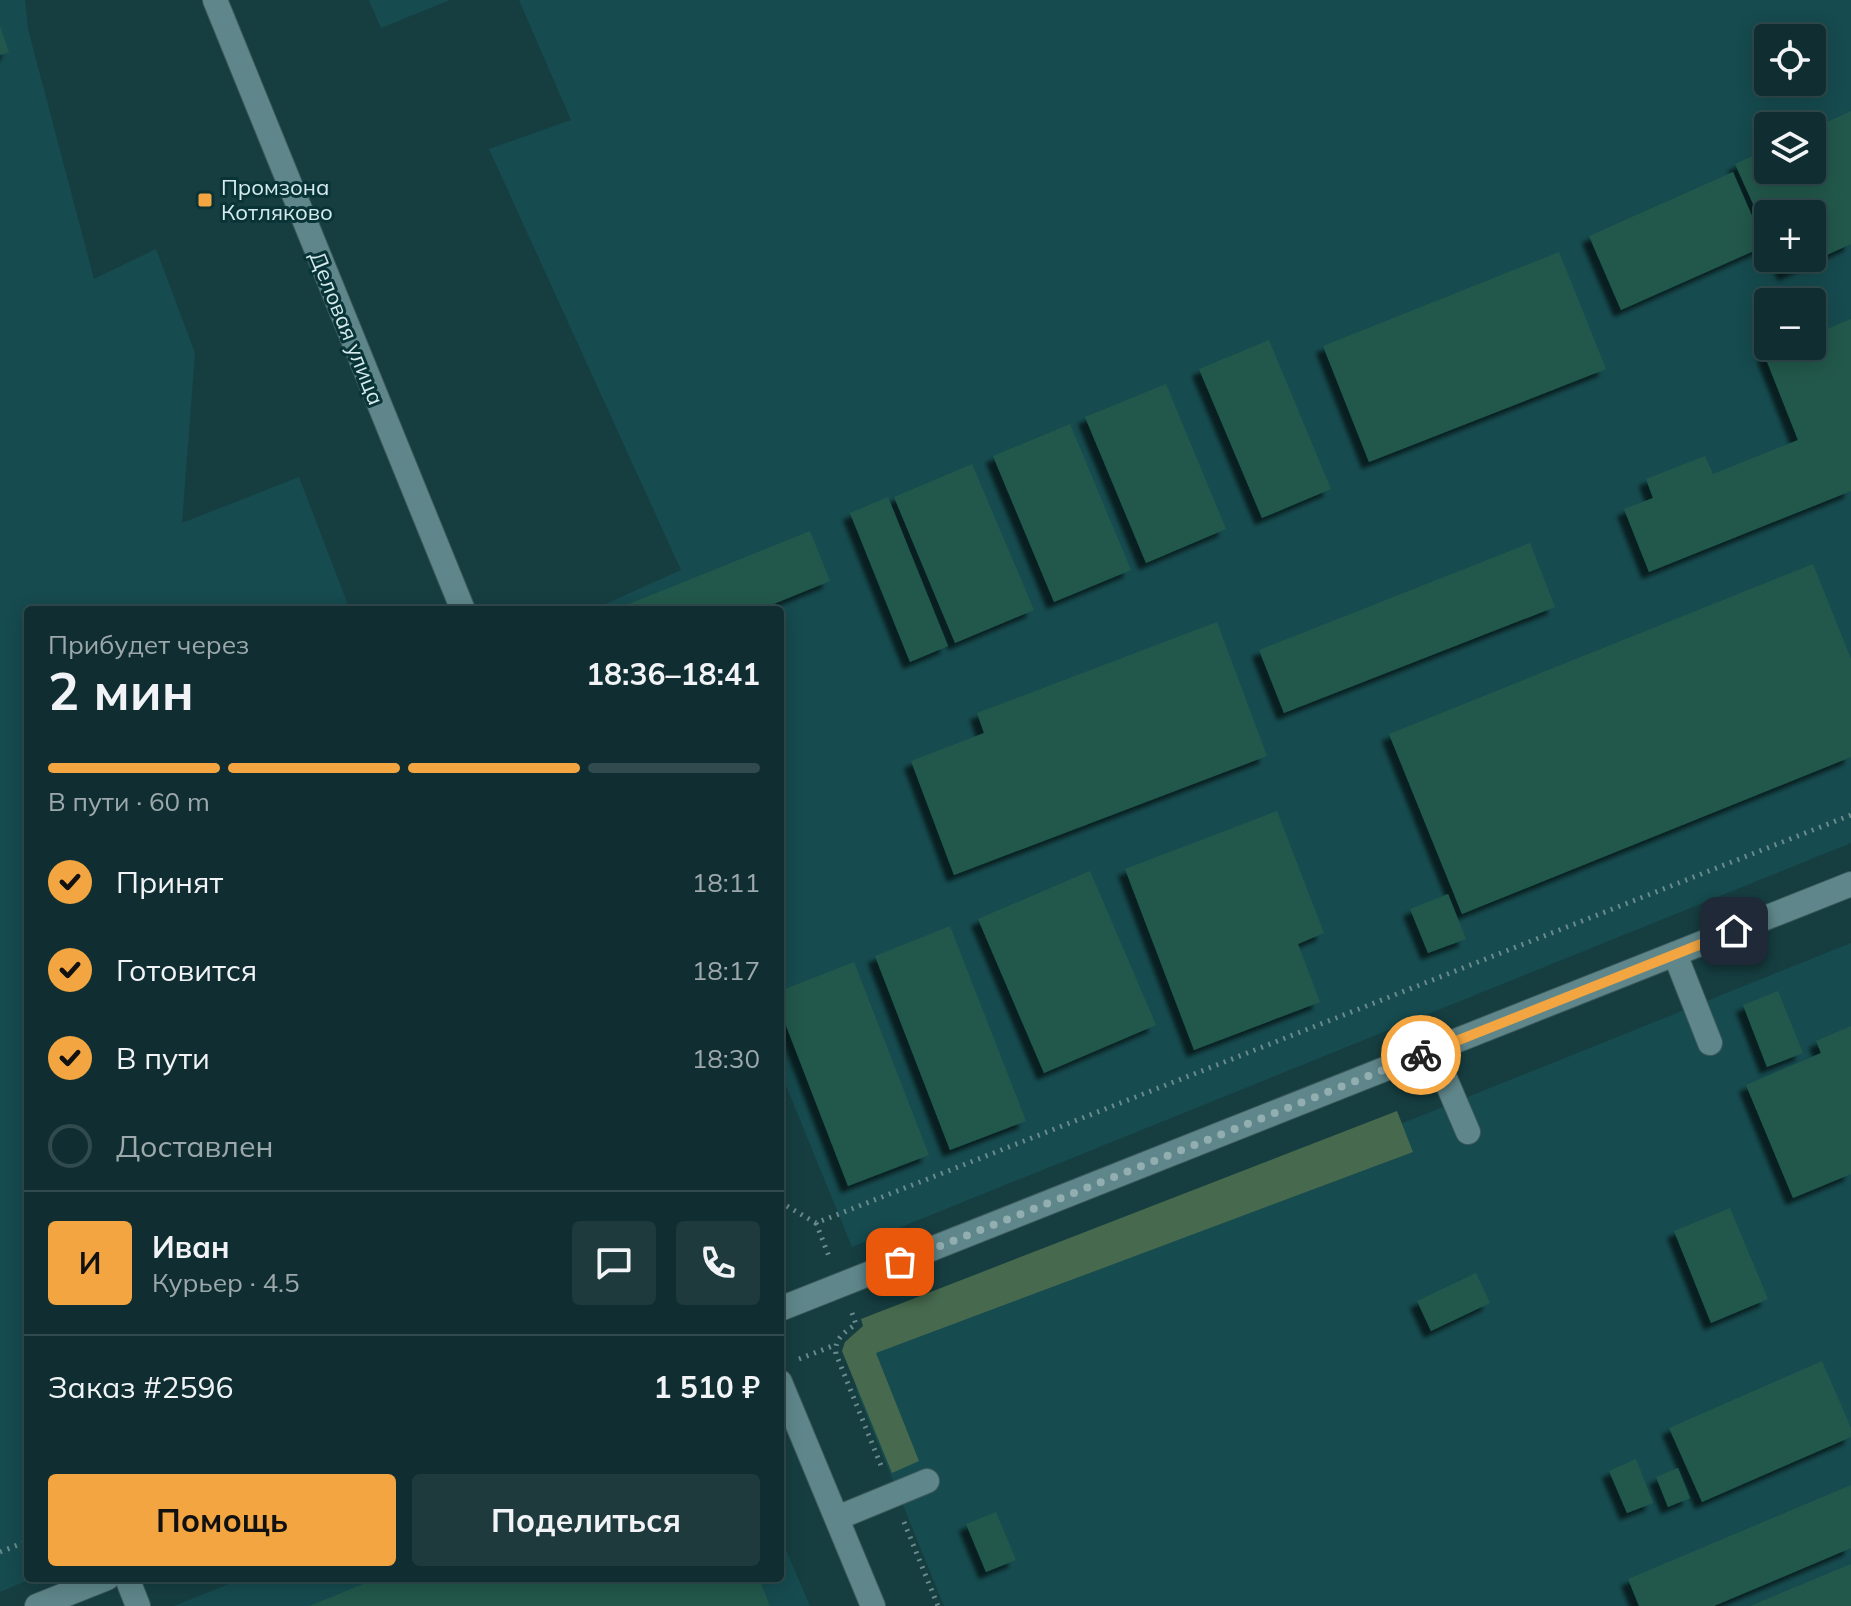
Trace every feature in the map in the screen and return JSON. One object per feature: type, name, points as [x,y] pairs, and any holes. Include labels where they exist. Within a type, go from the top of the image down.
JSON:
[{"type":"street","name":"Деловая улица","points":[[215,0],[461,606]]},
{"type":"street","points":[[784,1307],[1851,884]]},
{"type":"street","points":[[1675,954],[1710,1043]]},
{"type":"street","points":[[1433,1050],[1468,1132]]},
{"type":"street","points":[[784,1392],[873,1606]]},
{"type":"street","points":[[837,1518],[927,1481]]},
{"type":"street","points":[[37,1606],[97,1582]]},
{"type":"street","points":[[129,1582],[138,1606]]},
{"type":"path","points":[[816,1223],[1851,815]]},
{"type":"path","points":[[784,1204],[816,1223],[856,1324],[835,1345],[794,1361]]},
{"type":"path","points":[[835,1345],[938,1606]]},
{"type":"path","points":[[0,1552],[24,1543]]},
{"type":"shaded area","points":[[0,0],[25,0],[28,29],[94,279],[156,249],[195,353],[182,523],[299,477],[348,606],[24,606],[24,1582],[0,1592]]},
{"type":"shaded area","points":[[369,0],[450,0],[381,28]]},
{"type":"shaded area","points":[[519,0],[1851,0],[1851,843],[852,1247],[784,1081],[784,606],[601,606],[681,570],[489,149],[571,120]]},
{"type":"shaded area","points":[[1851,943],[1851,1606],[944,1606],[857,1392],[852,1356],[883,1332]]},
{"type":"shaded area","points":[[784,1545],[810,1606],[174,1606],[234,1582],[784,1582]]},
{"type":"green space","points":[[1397,1111],[1413,1152],[876,1353],[919,1461],[892,1473],[842,1351],[845,1342],[863,1326],[861,1319]]},
{"type":"building","points":[[0,26],[9,52],[0,55]]},
{"type":"building","points":[[1851,111],[1851,244],[1826,255],[1826,200],[1754,200],[1754,206],[1735,164],[1754,155],[1754,184],[1826,184],[1826,123]]},
{"type":"building","points":[[1733,172],[1754,221],[1754,251],[1621,310],[1589,236]]},
{"type":"building","points":[[1559,252],[1606,369],[1369,462],[1323,346]]},
{"type":"building","points":[[1851,319],[1851,491],[1649,572],[1624,509],[1653,498],[1646,479],[1705,456],[1713,474],[1798,440],[1766,360],[1826,360],[1826,329]]},
{"type":"building","points":[[1269,340],[1331,489],[1262,518],[1199,369]]},
{"type":"building","points":[[1166,384],[1226,529],[1146,563],[1085,417]]},
{"type":"building","points":[[1070,424],[1131,570],[1054,602],[993,456]]},
{"type":"building","points":[[972,464],[1034,610],[955,643],[894,497]]},
{"type":"building","points":[[888,497],[948,646],[910,662],[850,513]]},
{"type":"building","points":[[810,531],[830,581],[769,606],[624,606]]},
{"type":"building","points":[[1530,543],[1555,607],[1284,713],[1259,650]]},
{"type":"building","points":[[1813,564],[1851,659],[1851,757],[1462,914],[1389,734]]},
{"type":"building","points":[[1217,622],[1267,756],[954,875],[911,761],[984,733],[977,713]]},
{"type":"building","points":[[1277,811],[1324,933],[1298,944],[1320,1002],[1194,1050],[1125,869]]},
{"type":"building","points":[[1090,871],[1156,1025],[1044,1073],[978,919]]},
{"type":"building","points":[[1448,894],[1466,939],[1428,953],[1410,909]]},
{"type":"building","points":[[950,926],[1026,1121],[950,1150],[875,956]]},
{"type":"building","points":[[854,962],[929,1155],[848,1186],[784,1020],[784,989]]},
{"type":"building","points":[[1778,991],[1803,1053],[1767,1067],[1743,1005]]},
{"type":"building","points":[[1851,1026],[1851,1174],[1793,1198],[1746,1085],[1821,1053],[1816,1041]]},
{"type":"building","points":[[1730,1208],[1768,1299],[1711,1323],[1674,1231]]},
{"type":"building","points":[[1476,1273],[1490,1303],[1431,1331],[1417,1301]]},
{"type":"building","points":[[1822,1361],[1851,1428],[1851,1437],[1702,1502],[1669,1428]]},
{"type":"building","points":[[1636,1459],[1653,1503],[1627,1513],[1609,1471]]},
{"type":"building","points":[[1678,1468],[1690,1498],[1668,1507],[1656,1477]]},
{"type":"building","points":[[1851,1485],[1851,1548],[1714,1606],[1639,1606],[1628,1579]]},
{"type":"building","points":[[996,1512],[1016,1560],[986,1572],[966,1524]]},
{"type":"building","points":[[1851,1564],[1851,1606],[1750,1606]]},
{"type":"building","points":[[368,1582],[761,1582],[770,1606],[309,1606]]},
{"type":"way so far","points":[[900,1262],[1421,1055]]},
{"type":"place","name":"Промзона Котляково","points":[[205,200]]},
{"type":"route","points":[[1421,1055],[1734,931]]}]
